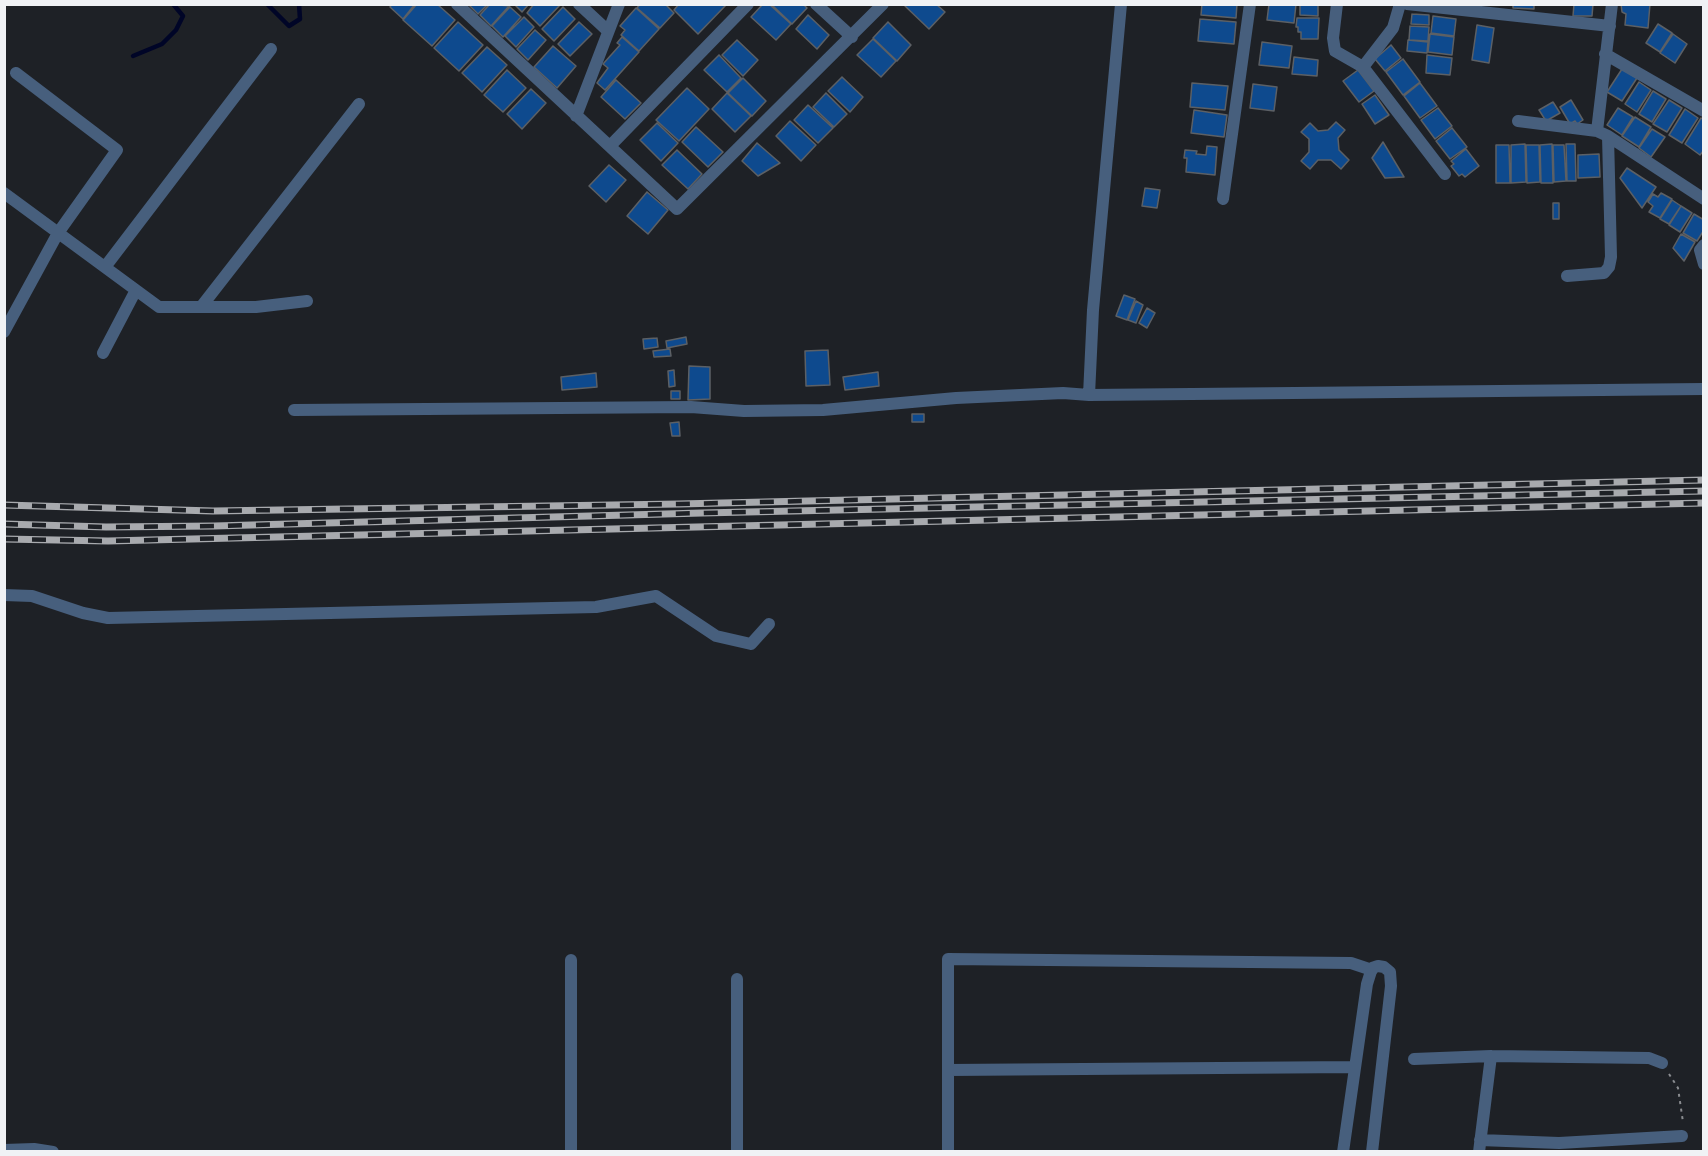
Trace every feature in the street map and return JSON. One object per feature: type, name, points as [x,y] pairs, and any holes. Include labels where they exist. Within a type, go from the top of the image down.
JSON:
[{"type":"street","points":[[457,4],[677,209],[883,4]]},
{"type":"street","points":[[579,4],[608,31]]},
{"type":"street","points":[[576,116],[619,4]]},
{"type":"street","points":[[610,146],[748,4]]},
{"type":"street","points":[[816,4],[852,37]]},
{"type":"street","points":[[1089,395],[1093,310],[1121,4]]},
{"type":"street","points":[[1223,200],[1250,4]]},
{"type":"street","points":[[1337,4],[1333,38],[1335,51],[1363,67],[1445,174]]},
{"type":"street","points":[[1363,67],[1393,28],[1400,4]]},
{"type":"street","points":[[1407,4],[1610,26]]},
{"type":"street","points":[[1567,276],[1604,273],[1609,267],[1611,257],[1602,134],[1605,54],[1612,4]]},
{"type":"street","points":[[105,267],[272,49]]},
{"type":"street","points":[[1605,54],[1704,111]]},
{"type":"street","points":[[4,332],[58,233],[117,150],[16,73]]},
{"type":"street","points":[[201,307],[359,104]]},
{"type":"street","points":[[1518,121],[1602,134],[1704,199]]},
{"type":"street","points":[[4,193],[159,307],[256,307],[307,301]]},
{"type":"street","points":[[1704,245],[1700,250],[1704,264]]},
{"type":"street","points":[[103,353],[136,290]]},
{"type":"street","points":[[294,410],[680,407],[744,411],[823,410],[956,398],[1063,393],[1089,395],[1704,389]]},
{"type":"street","points":[[4,595],[32,597],[83,614],[108,618],[597,607],[656,596],[716,636],[751,644],[769,624]]},
{"type":"street","points":[[948,1152],[948,959],[1351,963],[1372,970]]},
{"type":"street","points":[[571,960],[571,1152]]},
{"type":"street","points":[[1343,1152],[1367,984],[1372,970],[1378,966],[1384,967],[1389,972],[1391,986],[1372,1152]]},
{"type":"street","points":[[737,979],[737,1152]]},
{"type":"street","points":[[1414,1059],[1491,1056],[1649,1058],[1662,1063]]},
{"type":"street","points":[[1491,1056],[1480,1146],[1559,1147],[1682,1136]]},
{"type":"street","points":[[948,1070],[1355,1066]]},
{"type":"street","points":[[4,1150],[34,1149],[53,1152]]},
{"type":"path","points":[[1662,1063],[1678,1088],[1683,1125],[1682,1136]]},
{"type":"building","points":[[392,4],[415,4],[403,19],[390,7]]},
{"type":"building","points":[[417,4],[437,4],[455,20],[432,46],[403,20]]},
{"type":"building","points":[[468,4],[488,4],[478,14]]},
{"type":"building","points":[[490,4],[509,6],[491,26],[480,15]]},
{"type":"building","points":[[514,4],[529,4],[522,12]]},
{"type":"building","points":[[534,4],[561,4],[540,26],[527,13]]},
{"type":"building","points":[[640,4],[665,4],[674,13],[660,28],[637,8]]},
{"type":"building","points":[[679,4],[727,4],[698,34],[674,10]]},
{"type":"building","points":[[763,4],[769,4],[791,24],[776,40],[751,17]]},
{"type":"building","points":[[771,4],[803,4],[807,8],[792,24]]},
{"type":"building","points":[[906,4],[936,4],[945,12],[929,29],[905,6]]},
{"type":"building","points":[[1202,4],[1237,4],[1236,18],[1201,15]]},
{"type":"building","points":[[1269,4],[1296,4],[1294,23],[1267,20]]},
{"type":"building","points":[[1300,4],[1318,4],[1318,16],[1300,15]]},
{"type":"building","points":[[1513,4],[1534,4],[1534,9],[1513,8]]},
{"type":"building","points":[[1574,4],[1593,4],[1592,16],[1573,16]]},
{"type":"building","points":[[1621,4],[1650,4],[1648,28],[1625,25],[1626,14],[1622,12]]},
{"type":"building","points":[[510,7],[521,17],[503,37],[492,26]]},
{"type":"building","points":[[563,7],[575,19],[554,41],[542,29]]},
{"type":"building","points":[[636,8],[659,29],[639,51],[621,35],[625,30],[620,26]]},
{"type":"building","points":[[1412,14],[1429,15],[1429,25],[1411,24]]},
{"type":"building","points":[[808,15],[829,35],[817,49],[796,29]]},
{"type":"building","points":[[1433,16],[1456,19],[1454,36],[1431,33]]},
{"type":"building","points":[[524,17],[534,27],[516,47],[505,36]]},
{"type":"building","points":[[1297,18],[1319,18],[1318,39],[1301,39],[1301,32],[1298,32],[1298,27],[1296,27]]},
{"type":"building","points":[[1200,19],[1236,22],[1234,44],[1198,41]]},
{"type":"building","points":[[458,22],[483,45],[459,71],[434,48]]},
{"type":"building","points":[[579,22],[592,34],[570,56],[558,44]]},
{"type":"building","points":[[888,22],[911,45],[897,61],[873,38]]},
{"type":"building","points":[[1658,24],[1672,33],[1660,52],[1646,43]]},
{"type":"building","points":[[1477,25],[1494,28],[1489,63],[1472,60]]},
{"type":"building","points":[[1410,26],[1429,27],[1428,41],[1409,40]]},
{"type":"building","points":[[535,30],[546,40],[528,60],[517,49]]},
{"type":"building","points":[[1430,34],[1454,37],[1452,55],[1428,52]]},
{"type":"building","points":[[1673,34],[1687,44],[1675,63],[1660,53]]},
{"type":"building","points":[[622,37],[639,52],[605,90],[597,83],[608,68],[603,64],[620,45],[617,43]]},
{"type":"building","points":[[873,39],[896,61],[881,77],[857,55]]},
{"type":"building","points":[[737,40],[758,60],[743,76],[722,55]]},
{"type":"building","points":[[1408,40],[1428,42],[1427,53],[1407,51]]},
{"type":"building","points":[[1262,42],[1292,46],[1289,68],[1259,65]]},
{"type":"building","points":[[1391,45],[1401,58],[1385,71],[1375,59]]},
{"type":"building","points":[[553,46],[576,66],[557,88],[534,67]]},
{"type":"building","points":[[487,47],[507,65],[482,92],[462,73]]},
{"type":"building","points":[[719,55],[741,78],[727,92],[704,70]]},
{"type":"building","points":[[1427,55],[1452,58],[1450,75],[1426,73]]},
{"type":"building","points":[[1294,57],[1318,60],[1317,76],[1292,74]]},
{"type":"building","points":[[1403,59],[1420,82],[1403,95],[1386,72]]},
{"type":"building","points":[[1622,69],[1637,78],[1622,101],[1607,92]]},
{"type":"building","points":[[507,70],[526,88],[503,112],[484,95]]},
{"type":"building","points":[[1358,70],[1374,91],[1359,102],[1343,81]]},
{"type":"building","points":[[842,77],[863,97],[850,112],[828,91]]},
{"type":"building","points":[[743,78],[766,101],[752,116],[728,93]]},
{"type":"building","points":[[616,80],[641,103],[625,119],[601,97]]},
{"type":"building","points":[[1639,82],[1651,90],[1637,112],[1625,104]]},
{"type":"building","points":[[1192,83],[1228,86],[1225,110],[1190,107]]},
{"type":"building","points":[[1420,83],[1437,106],[1420,118],[1404,96]]},
{"type":"building","points":[[1253,84],[1277,87],[1274,111],[1250,108]]},
{"type":"building","points":[[687,88],[709,109],[679,141],[656,120]]},
{"type":"building","points":[[531,89],[546,103],[522,129],[507,114]]},
{"type":"building","points":[[1653,91],[1666,99],[1652,122],[1639,114]]},
{"type":"building","points":[[727,93],[751,116],[735,132],[712,109]]},
{"type":"building","points":[[826,93],[847,114],[834,127],[813,107]]},
{"type":"building","points":[[1375,95],[1389,115],[1375,124],[1362,104]]},
{"type":"building","points":[[1571,100],[1583,120],[1577,124],[1575,121],[1570,124],[1560,107]]},
{"type":"building","points":[[1669,100],[1682,108],[1667,132],[1653,124]]},
{"type":"building","points":[[1553,102],[1560,113],[1546,121],[1539,110]]},
{"type":"building","points":[[808,105],[833,128],[818,143],[794,120]]},
{"type":"building","points":[[1438,108],[1452,126],[1435,139],[1421,120]]},
{"type":"building","points":[[1618,108],[1633,117],[1622,135],[1607,125]]},
{"type":"building","points":[[1685,109],[1698,118],[1682,143],[1669,135]]},
{"type":"building","points":[[1194,110],[1227,115],[1224,137],[1191,133]]},
{"type":"building","points":[[1635,117],[1651,127],[1639,147],[1622,136]]},
{"type":"building","points":[[1701,118],[1704,120],[1704,150],[1700,155],[1685,144]]},
{"type":"building","points":[[790,121],[816,145],[801,161],[776,136]]},
{"type":"building","points":[[1336,122],[1345,130],[1338,138],[1339,150],[1349,160],[1341,169],[1331,160],[1318,160],[1310,169],[1301,161],[1309,152],[1309,139],[1301,132],[1310,123],[1318,131],[1328,130]]},
{"type":"building","points":[[657,123],[678,143],[661,161],[640,140]]},
{"type":"building","points":[[696,127],[723,152],[708,167],[682,142]]},
{"type":"building","points":[[1452,128],[1467,147],[1450,159],[1436,141]]},
{"type":"building","points":[[1652,129],[1665,137],[1651,157],[1639,148]]},
{"type":"building","points":[[1383,142],[1404,177],[1385,178],[1372,158]]},
{"type":"building","points":[[757,143],[780,163],[758,176],[742,161]]},
{"type":"building","points":[[1525,144],[1526,182],[1511,183],[1511,145]]},
{"type":"building","points":[[1552,144],[1553,183],[1541,183],[1540,145]]},
{"type":"building","points":[[1566,144],[1575,144],[1576,181],[1567,181]]},
{"type":"building","points":[[1496,145],[1509,145],[1510,183],[1496,183]]},
{"type":"building","points":[[1526,145],[1539,145],[1540,182],[1527,183]]},
{"type":"building","points":[[1553,145],[1564,145],[1566,181],[1554,182]]},
{"type":"building","points":[[1207,146],[1217,147],[1215,175],[1186,172],[1185,150],[1197,151],[1196,154],[1206,155]]},
{"type":"building","points":[[1466,149],[1479,166],[1465,177],[1462,174],[1459,176],[1451,166],[1454,164],[1451,161]]},
{"type":"building","points":[[677,150],[702,174],[688,189],[662,165]]},
{"type":"building","points":[[1599,154],[1600,177],[1578,178],[1578,155]]},
{"type":"building","points":[[609,165],[626,180],[606,202],[589,186]]},
{"type":"building","points":[[1627,168],[1656,187],[1642,208],[1620,178]]},
{"type":"building","points":[[1145,188],[1160,190],[1157,208],[1142,206]]},
{"type":"building","points":[[647,192],[668,210],[648,234],[627,216]]},
{"type":"building","points":[[1661,193],[1672,199],[1660,218],[1649,212],[1653,206],[1648,202],[1653,194],[1658,197]]},
{"type":"building","points":[[1672,200],[1681,206],[1669,224],[1660,219]]},
{"type":"building","points":[[1553,203],[1559,203],[1559,219],[1553,219]]},
{"type":"building","points":[[1681,206],[1692,213],[1680,232],[1669,225]]},
{"type":"building","points":[[1694,214],[1704,220],[1704,230],[1697,241],[1683,233]]},
{"type":"building","points":[[1681,234],[1695,242],[1684,261],[1673,248]]},
{"type":"building","points":[[1124,295],[1135,299],[1127,320],[1116,316]]},
{"type":"building","points":[[1136,301],[1143,305],[1136,323],[1128,320]]},
{"type":"building","points":[[1147,308],[1155,313],[1147,328],[1139,323]]},
{"type":"building","points":[[686,337],[687,344],[667,348],[666,341]]},
{"type":"building","points":[[657,338],[658,347],[644,349],[643,339]]},
{"type":"building","points":[[670,349],[671,356],[654,357],[653,351]]},
{"type":"building","points":[[828,350],[830,385],[806,386],[805,351]]},
{"type":"building","points":[[689,366],[710,367],[710,399],[688,400]]},
{"type":"building","points":[[674,370],[675,386],[669,387],[668,371]]},
{"type":"building","points":[[878,372],[879,386],[845,390],[843,377]]},
{"type":"building","points":[[596,373],[597,387],[562,390],[561,377]]},
{"type":"building","points":[[671,391],[680,391],[680,399],[671,399]]},
{"type":"building","points":[[912,414],[924,414],[924,422],[912,422]]},
{"type":"building","points":[[679,422],[680,436],[672,436],[670,423]]},
{"type":"waterway","points":[[133,56],[162,44],[176,30],[183,16],[173,4]]},
{"type":"waterway","points":[[267,4],[289,26],[300,19],[299,4]]},
{"type":"railway","points":[[4,505],[213,511],[679,504],[1704,480]]},
{"type":"railway","points":[[4,524],[106,527],[214,526],[1704,491]]},
{"type":"railway","points":[[4,539],[108,541],[1704,503]]}]
